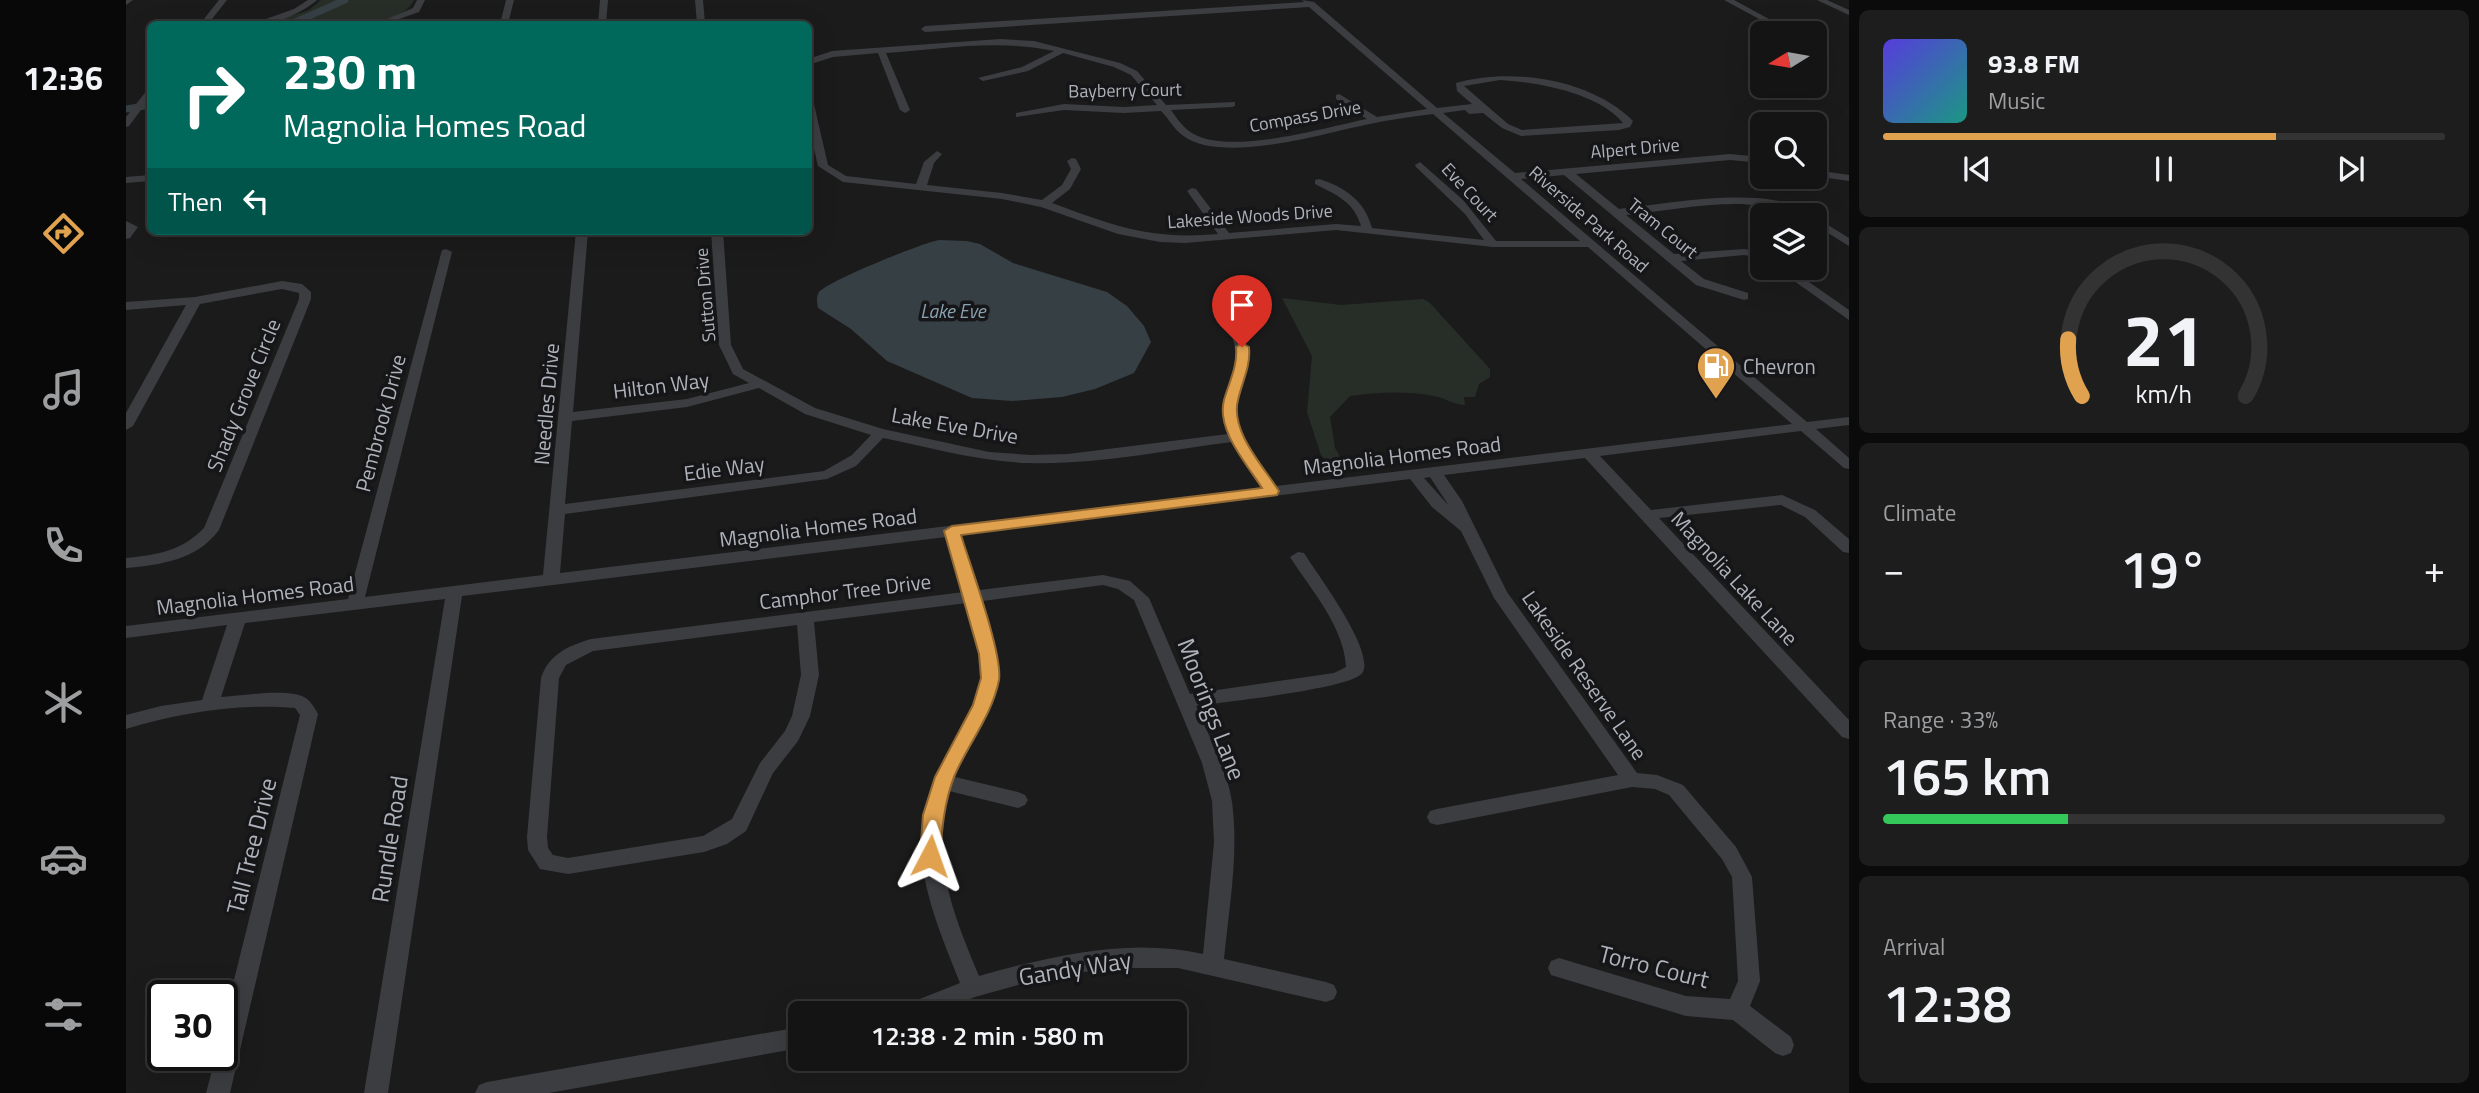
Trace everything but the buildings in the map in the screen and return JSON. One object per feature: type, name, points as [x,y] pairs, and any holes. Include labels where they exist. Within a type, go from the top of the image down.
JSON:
[{"type":"street","points":[[206,21],[223,0]]},
{"type":"street","points":[[265,21],[297,11],[313,0]]},
{"type":"street","points":[[387,21],[416,10],[421,0]]},
{"type":"street","points":[[505,21],[510,0]]},
{"type":"street","points":[[602,21],[604,0]]},
{"type":"street","points":[[699,0],[701,21]]},
{"type":"street","points":[[1728,0],[1768,21]]},
{"type":"street","points":[[1821,0],[1849,13]]},
{"type":"street","points":[[925,29],[1308,2]]},
{"type":"street","name":"Riverside Park Road","points":[[1308,2],[1587,244],[1849,465]]},
{"type":"street","name":"Compass Drive","points":[[812,60],[832,54],[1016,42],[1062,50],[1117,65],[1134,73],[1186,134],[1197,140],[1229,145],[1283,139],[1376,120],[1483,108]]},
{"type":"street","points":[[881,50],[905,110]]},
{"type":"street","points":[[983,78],[1025,69],[1062,50]]},
{"type":"street","points":[[1520,78],[1553,85],[1598,99],[1628,121],[1627,125],[1521,133],[1505,126],[1483,108],[1460,89],[1459,85],[1520,78]]},
{"type":"street","points":[[129,120],[147,96]]},
{"type":"street","points":[[1339,97],[1376,120]]},
{"type":"street","name":"Bayberry Court","points":[[1019,115],[1064,107],[1124,110],[1232,104]]},
{"type":"street","name":"Lakeside Woods Drive","points":[[812,119],[823,166],[843,179],[1002,196],[1044,204],[1138,236],[1185,240],[1313,229],[1367,229],[1493,244],[1587,244]]},
{"type":"street","points":[[921,186],[929,162],[937,154]]},
{"type":"street","name":"Alpert Drive","points":[[1510,177],[1730,157],[1750,159]]},
{"type":"street","points":[[1044,204],[1066,187],[1076,169],[1072,161]]},
{"type":"street","name":"Eve Court","points":[[1420,165],[1467,209],[1493,244]]},
{"type":"street","name":"Tram Court","points":[[1567,172],[1700,282],[1744,296]]},
{"type":"street","points":[[1827,175],[1849,178]]},
{"type":"street","points":[[126,180],[147,178]]},
{"type":"street","points":[[1319,183],[1352,199],[1361,207],[1367,229]]},
{"type":"street","points":[[1192,191],[1226,237]]},
{"type":"street","points":[[1617,213],[1758,201],[1767,203]]},
{"type":"street","points":[[1827,228],[1849,243]]},
{"type":"street","points":[[1835,234],[1849,233]]},
{"type":"street","name":"Needles Drive","points":[[551,580],[582,235]]},
{"type":"street","name":"Sutton Drive","points":[[717,235],[725,345],[729,358],[738,371],[759,384]]},
{"type":"street","name":"Pembrook Drive","points":[[355,604],[446,252]]},
{"type":"street","points":[[1674,258],[1750,252]]},
{"type":"street","points":[[1799,280],[1849,316]]},
{"type":"street","name":"Shady Grove Circle","points":[[126,564],[161,560],[183,553],[199,544],[211,530],[305,299],[305,292],[298,287],[282,285],[195,301]]},
{"type":"street","points":[[126,306],[195,301]]},
{"type":"street","points":[[126,426],[195,301]]},
{"type":"street","points":[[1226,314],[1238,335],[1244,359],[1230,402],[1229,416],[1237,437],[1272,491]]},
{"type":"street","name":"Hilton Way","points":[[566,417],[698,403],[722,398],[759,384]]},
{"type":"street","name":"Lake Eve Drive","points":[[759,384],[810,411],[880,433],[989,456],[1068,458],[1237,437]]},
{"type":"street","name":"Magnolia Homes Road","points":[[126,632],[1849,421]]},
{"type":"street","name":"Edie Way","points":[[557,510],[827,475],[849,467],[880,433]]},
{"type":"street","name":"Magnolia Lake Lane","points":[[1590,454],[1849,732]]},
{"type":"street","name":"Lakeside Reserve Lane","points":[[1434,472],[1450,495],[1500,594],[1632,780],[1437,817]]},
{"type":"street","name":"Lakeside Reserve Lane","points":[[1414,474],[1431,497],[1468,530]]},
{"type":"street","points":[[1431,497],[1450,495]]},
{"type":"street","points":[[1646,515],[1782,500],[1798,504],[1812,514],[1849,548]]},
{"type":"street","points":[[952,531],[988,654],[990,678],[982,705],[943,782],[933,815],[930,856],[939,901],[973,988]]},
{"type":"street","points":[[1185,701],[1338,679],[1355,670],[1356,659],[1350,642],[1298,557]]},
{"type":"street","name":"Camphor Tree Drive","points":[[805,619],[811,661],[805,706],[794,731],[763,774],[750,810],[737,828],[704,845],[568,866],[547,863],[538,850],[537,837],[550,678],[553,665],[569,653],[591,645],[1103,580],[1123,583],[1133,588],[1141,598]]},
{"type":"street","name":"Rundle Road","points":[[376,1093],[454,593]]},
{"type":"street","name":"Moorings Lane","points":[[1141,598],[1211,763],[1222,801],[1224,843],[1213,966]]},
{"type":"street","points":[[126,723],[209,706],[238,619]]},
{"type":"street","name":"Tall Tree Drive","points":[[209,706],[282,698],[300,702],[309,714],[218,1093]]},
{"type":"street","points":[[1632,780],[1657,782],[1676,790],[1729,853],[1742,877],[1749,981],[1737,1010],[1783,1045]]},
{"type":"street","points":[[943,782],[1018,800]]},
{"type":"street","name":"Gandy Way","points":[[940,1001],[973,988],[1036,970],[1109,958],[1178,958],[1326,992]]},
{"type":"street","name":"Torro Court","points":[[1559,968],[1686,1006],[1737,1010]]},
{"type":"street","points":[[488,1093],[788,1039]]},
{"type":"shaded area","points":[[321,0],[414,0],[404,11],[379,21],[276,21],[309,10]]},
{"type":"shaded area","points":[[1282,298],[1341,305],[1423,299],[1429,302],[1490,369],[1490,377],[1479,384],[1475,397],[1464,397],[1465,405],[1413,393],[1350,396],[1330,417],[1335,448],[1346,467],[1335,469],[1321,455],[1307,412],[1312,356]]},
{"type":"water","name":"Lake Eve","points":[[939,240],[980,244],[1013,263],[1107,292],[1127,306],[1144,326],[1151,342],[1134,373],[1095,389],[1062,397],[1012,401],[972,398],[887,361],[851,329],[818,308],[818,294],[826,287],[876,263]]},
{"type":"waterway","points":[[298,21],[345,0]]},
{"type":"waterway","points":[[126,109],[147,106]]},
{"type":"place","name":"Chevron","points":[[1716,400]]},
{"type":"route","points":[[930,856],[933,815],[945,777],[982,705],[990,678],[988,654],[952,531],[1272,491],[1237,437],[1229,416],[1230,402],[1244,359],[1242,347]]}]
